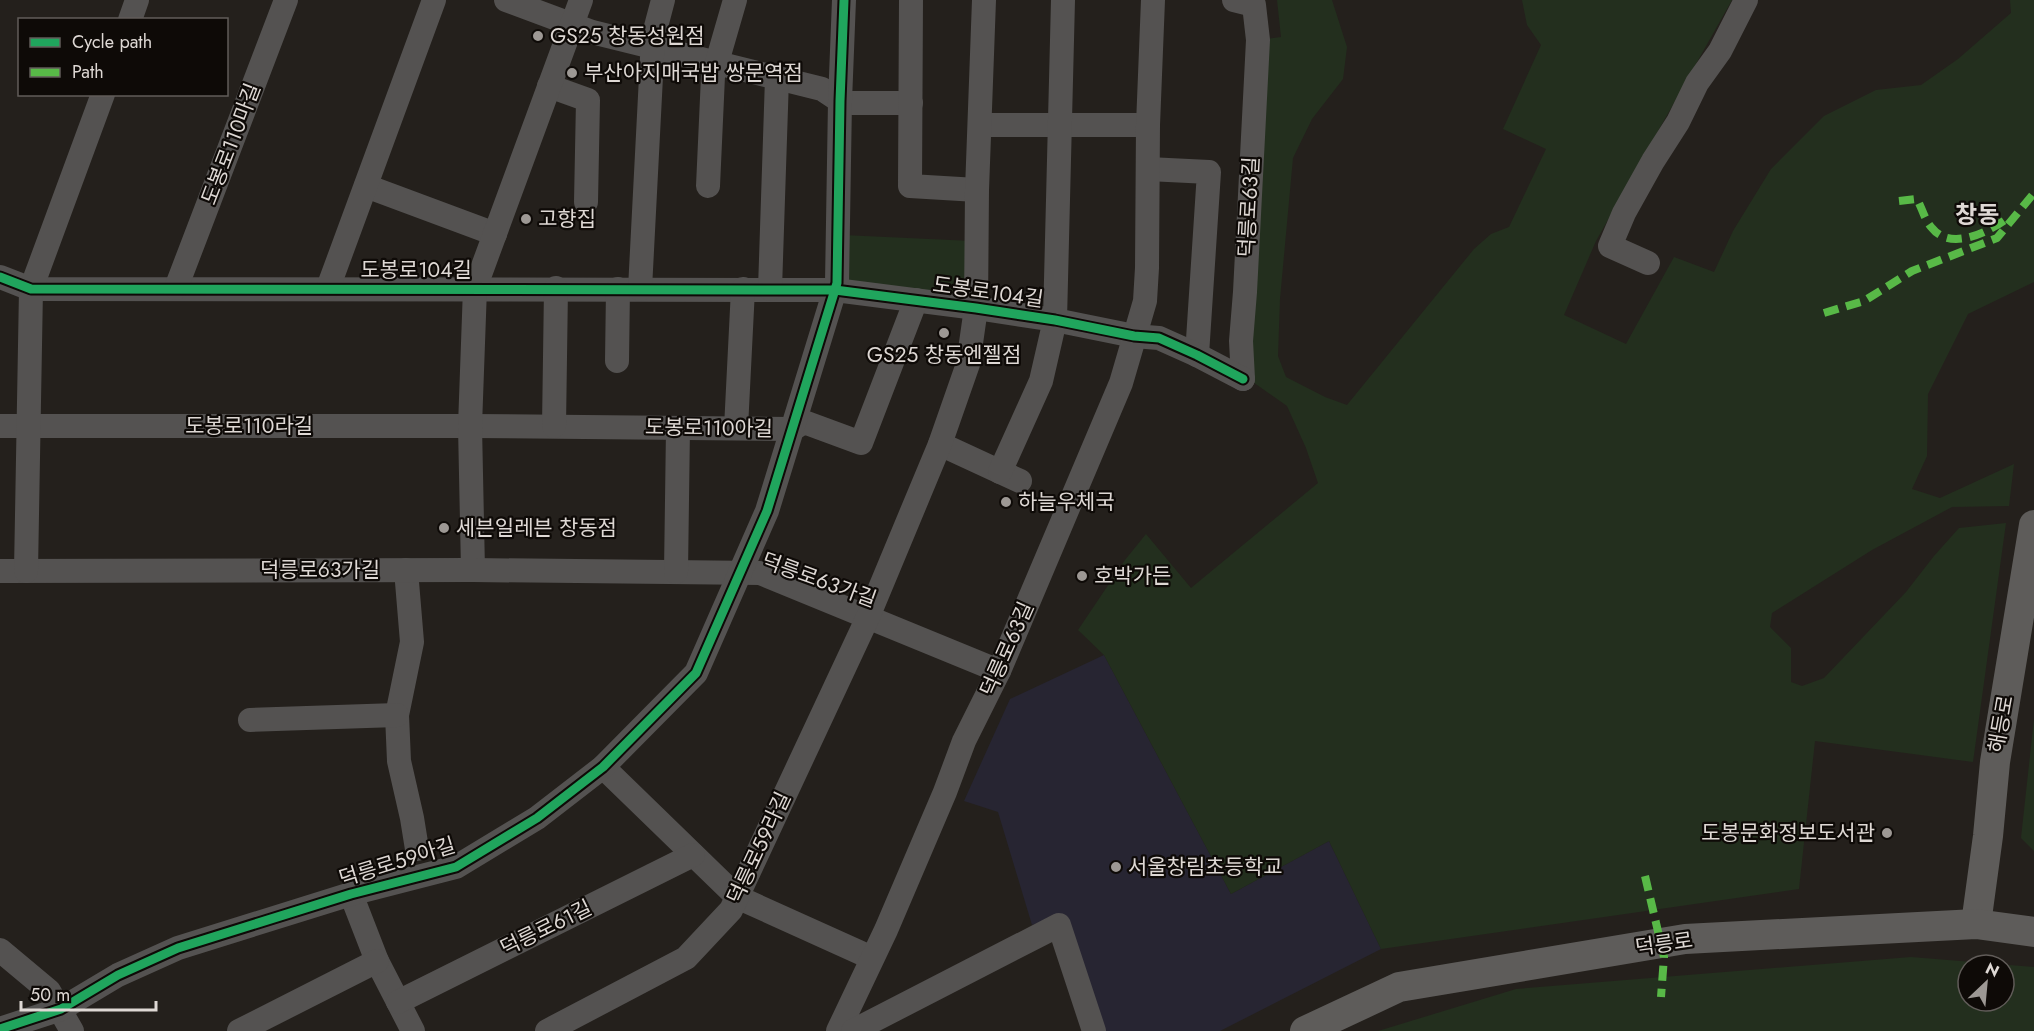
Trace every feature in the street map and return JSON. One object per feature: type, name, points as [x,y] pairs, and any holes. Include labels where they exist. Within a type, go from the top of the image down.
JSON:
[{"type":"main road","name":"해등로","points":[[1976,924],[1995,762],[2034,525]]},
{"type":"main road","name":"덕릉로","points":[[1305,1031],[1399,987],[1685,939],[1976,924],[2034,932]]},
{"type":"street","points":[[131,18],[137,0]]},
{"type":"street","name":"도봉로110마길","points":[[176,288],[286,0]]},
{"type":"street","name":"도봉로104길","points":[[328,288],[434,0]]},
{"type":"street","points":[[506,0],[592,32],[822,89],[840,101],[911,103]]},
{"type":"street","points":[[473,570],[470,426],[475,288],[581,0]]},
{"type":"street","points":[[617,361],[629,289],[653,38],[663,0]]},
{"type":"street","points":[[708,186],[713,76],[735,0]]},
{"type":"street","points":[[740,573],[767,511],[837,283],[844,0]]},
{"type":"street","points":[[911,0],[910,186],[977,190]]},
{"type":"street","name":"도봉로104길","points":[[868,617],[940,444],[968,364],[976,308],[977,190],[984,0]]},
{"type":"street","name":"도봉로104길","points":[[1055,320],[1063,0]]},
{"type":"street","name":"덕릉로63길","points":[[838,1031],[940,803],[964,741],[999,671],[1121,383],[1145,301],[1146,290],[1148,125],[1153,0]]},
{"type":"street","name":"덕릉로63길","points":[[1134,336],[1159,338],[1243,379],[1240,341],[1245,292],[1258,40],[1254,5],[1234,0]]},
{"type":"street","points":[[1648,263],[1610,246],[1624,213],[1678,122],[1697,83],[1720,51],[1746,0]]},
{"type":"street","points":[[770,289],[777,78]]},
{"type":"street","points":[[549,86],[588,100],[586,202]]},
{"type":"street","points":[[26,571],[31,289],[102,96]]},
{"type":"street","points":[[980,125],[1148,125]]},
{"type":"street","name":"덕릉로63길","points":[[1148,169],[1209,172],[1197,355]]},
{"type":"street","points":[[366,186],[495,234]]},
{"type":"street","name":"도봉로104길","points":[[0,277],[31,289],[835,290],[1055,320],[1134,336]]},
{"type":"street","points":[[554,426],[556,288]]},
{"type":"street","points":[[736,428],[743,290]]},
{"type":"street","name":"도봉로110아길","points":[[470,426],[793,429],[804,422],[861,443],[916,300]]},
{"type":"street","points":[[940,444],[1010,476],[1041,381],[1055,320]]},
{"type":"street","name":"도봉로110라길","points":[[0,426],[470,426]]},
{"type":"street","points":[[676,572],[678,428]]},
{"type":"street","points":[[406,570],[412,642],[397,715],[399,761],[417,849]]},
{"type":"street","name":"덕릉로63가길","points":[[0,571],[473,570],[760,573],[999,671]]},
{"type":"street","name":"덕릉로59아길","points":[[0,1029],[60,1009],[118,975],[178,948],[351,894],[456,867],[537,818],[603,767],[696,674],[740,573]]},
{"type":"street","name":"덕릉로59라길","points":[[547,1031],[686,958],[731,910],[868,617]]},
{"type":"street","points":[[250,720],[397,715]]},
{"type":"street","points":[[603,767],[737,897],[872,958]]},
{"type":"street","name":"덕릉로61길","points":[[398,1002],[693,855]]},
{"type":"street","points":[[351,894],[377,962],[413,1031]]},
{"type":"street","points":[[854,1031],[1059,925],[1094,1031]]},
{"type":"street","points":[[0,950],[49,991],[72,1031]]},
{"type":"street","points":[[239,1031],[377,962]]},
{"type":"shaded area","name":"서울창림초등학교","points":[[1104,655],[1231,894],[1329,841],[1381,949],[1220,1031],[1105,1031],[1061,915],[1032,925],[998,812],[964,801],[1010,699]]},
{"type":"green space","points":[[1277,0],[1332,0],[1347,47],[1343,79],[1312,119],[1293,158],[1280,299],[1278,356],[1286,377],[1325,397],[1347,405],[1474,249],[1491,234],[1509,227],[1546,149],[1503,129],[1541,45],[1527,25],[1522,0],[1732,0],[1596,241],[1564,315],[1626,344],[1674,257],[1714,272],[1733,231],[1771,169],[1824,116],[1876,90],[1921,85],[1958,59],[2011,13],[2010,0],[2034,0],[2034,282],[1968,314],[1928,394],[1927,456],[1912,489],[1940,498],[2014,464],[2009,506],[1952,507],[1872,550],[1772,613],[1770,627],[1791,648],[1791,682],[1802,686],[1824,678],[1906,592],[1959,528],[2006,523],[1973,762],[1815,741],[1799,889],[1381,949],[1329,841],[1231,894],[1104,655],[1078,630],[1125,560],[1146,534],[1191,588],[1318,483],[1306,448],[1287,406],[1250,380],[1258,40],[1281,37]]},
{"type":"green space","points":[[843,235],[972,241],[971,296],[844,280]]},
{"type":"green space","points":[[2034,719],[2034,851],[2021,838]]},
{"type":"green space","points":[[1911,957],[1956,961],[1956,1013],[2016,1013],[2016,966],[2034,967],[2034,1031],[1378,1031],[1516,989]]},
{"type":"marked path","points":[[1824,313],[1864,301],[1912,271],[1997,238],[2034,193]]},
{"type":"marked path","points":[[1899,201],[1917,199],[1930,225],[1940,235],[1950,238],[1971,237],[1992,228],[2009,217]]},
{"type":"marked path","points":[[1645,876],[1664,957],[1661,997]]},
{"type":"cycle path","points":[[0,1029],[61,1009],[118,975],[178,948],[351,894],[456,867],[537,818],[603,767],[696,673],[767,511],[837,283],[844,0]]},
{"type":"cycle path","points":[[0,277],[31,289],[835,290],[976,308],[1055,320],[1134,336],[1159,338],[1243,379]]},
{"type":"place","name":"GS25 창동성원점","points":[[538,36]]},
{"type":"place","name":"부산아지매국밥 쌍문역점","points":[[572,73]]},
{"type":"place","name":"고향집","points":[[526,219]]},
{"type":"place","name":"GS25 창동엔젤점","points":[[944,333]]},
{"type":"place","name":"하늘우체국","points":[[1006,502]]},
{"type":"place","name":"세븐일레븐 창동점","points":[[444,528]]},
{"type":"place","name":"호박가든","points":[[1082,576]]},
{"type":"place","name":"도봉문화정보도서관","points":[[1887,833]]},
{"type":"place","name":"서울창림초등학교","points":[[1116,867]]},
{"type":"district","name":"창동","points":[[1977,215]]}]
